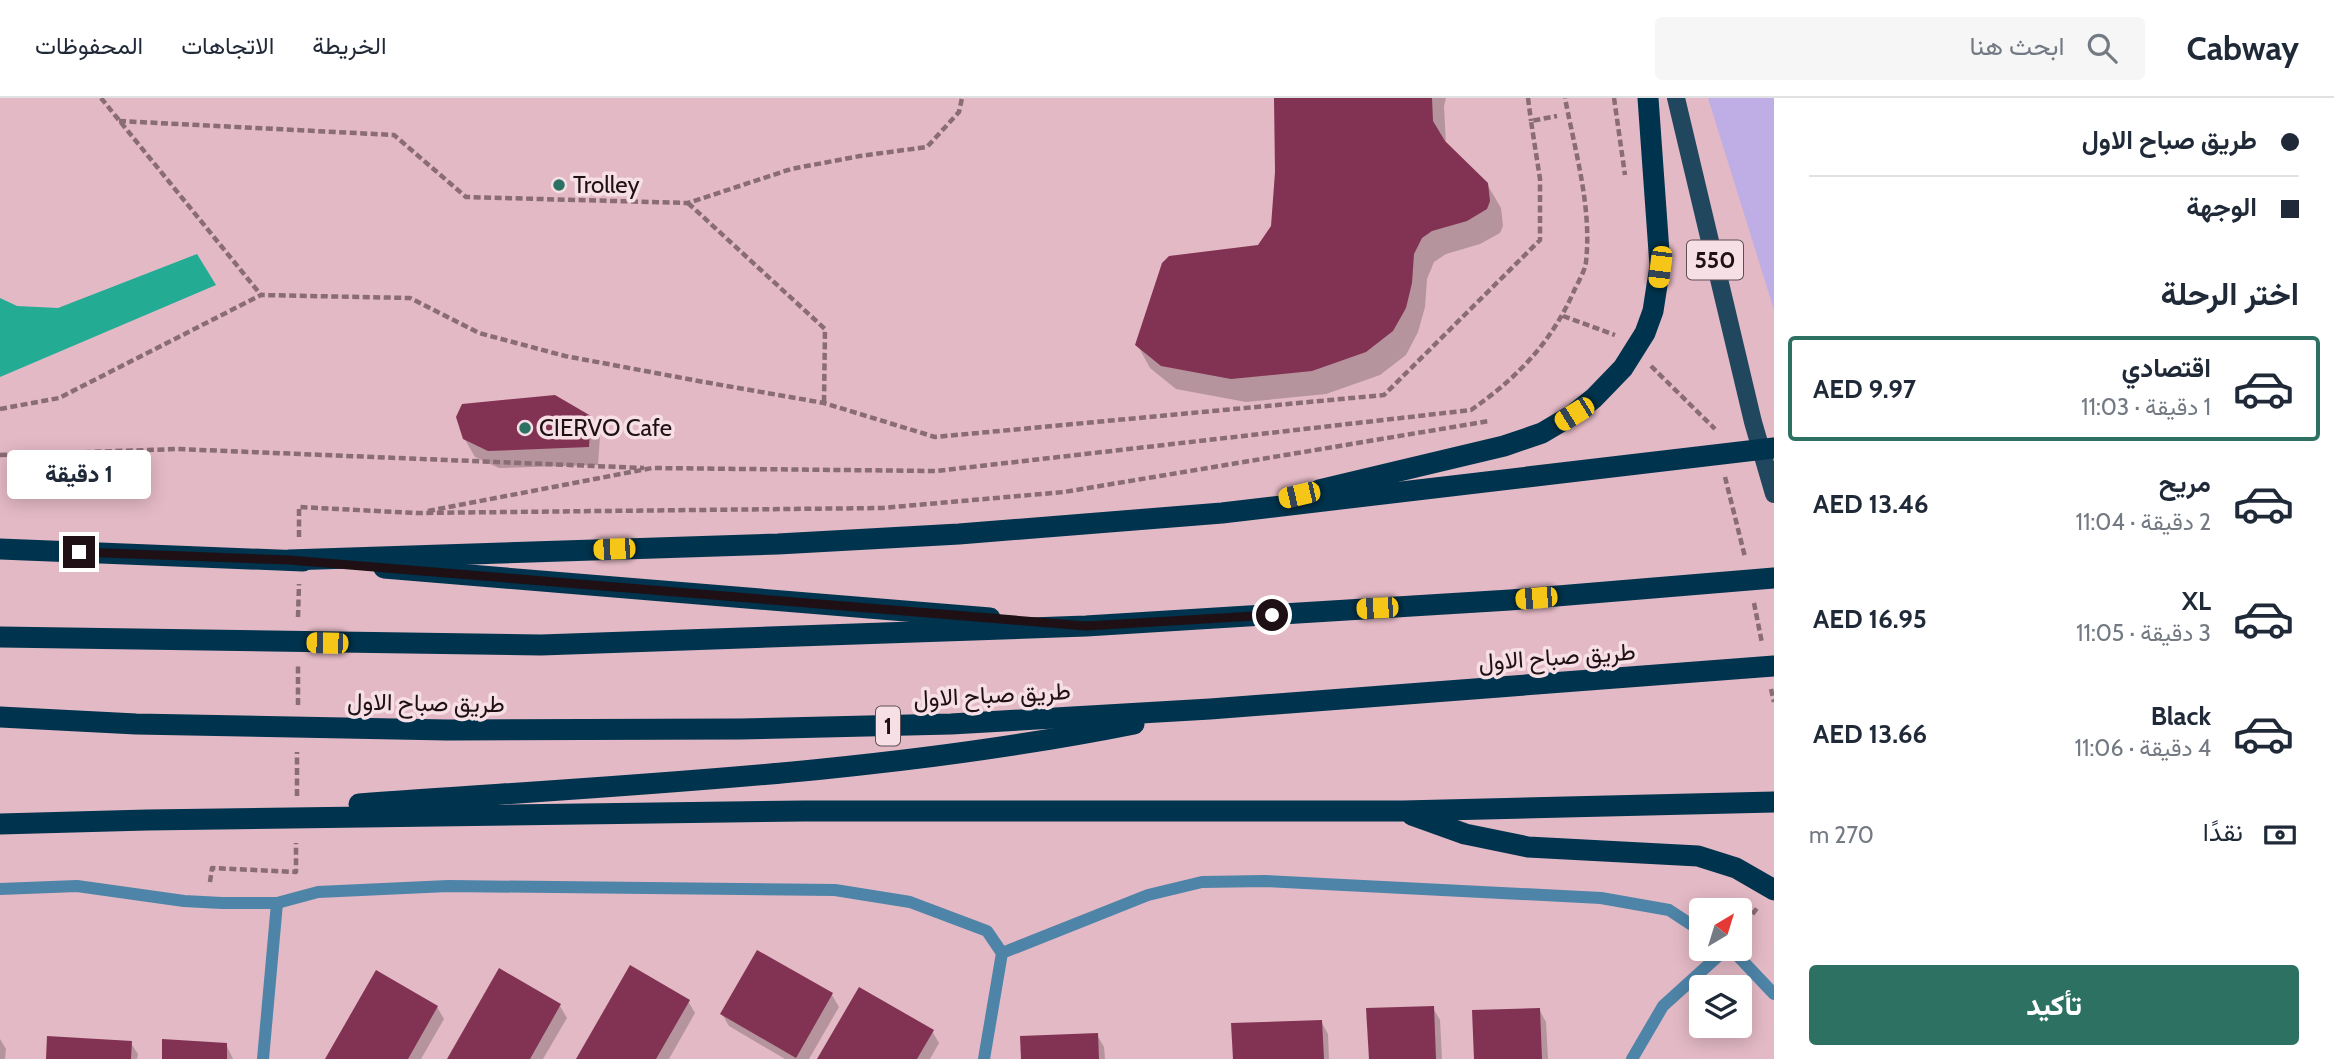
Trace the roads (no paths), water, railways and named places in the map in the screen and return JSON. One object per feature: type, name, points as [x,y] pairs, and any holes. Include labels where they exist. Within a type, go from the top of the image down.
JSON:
[{"type":"highway","points":[[1222,513],[1504,446],[1542,433],[1574,414],[1611,382],[1635,351],[1653,311],[1660,267],[1648,98]]},
{"type":"highway","points":[[296,558],[778,544],[959,534],[1222,513],[1768,448]]},
{"type":"highway","points":[[0,549],[296,558],[1086,626]]},
{"type":"highway","points":[[0,637],[541,645],[1086,626],[1510,600],[1774,578]]},
{"type":"highway","name":"طريق صباح الاول","points":[[0,717],[136,724],[447,730],[740,729],[951,724],[1210,709],[1769,657]]},
{"type":"highway","points":[[147,820],[865,766],[1045,742],[1210,709]]},
{"type":"highway","points":[[0,824],[804,811],[1403,811],[1774,802]]},
{"type":"highway","points":[[1403,811],[1465,834],[1528,848],[1698,856],[1737,868],[1774,890]]},
{"type":"main road","name":"550","points":[[1676,98],[1768,448],[1774,494]]},
{"type":"lane","points":[[1002,953],[1147,895],[1202,882],[1265,881],[1601,898],[1670,910],[1689,923]]},
{"type":"lane","points":[[0,890],[77,886],[184,901],[277,903],[318,892],[449,886],[835,890],[910,902],[988,931],[1002,953],[984,1059]]},
{"type":"lane","points":[[263,1059],[277,903]]},
{"type":"lane","points":[[1632,1059],[1663,1006],[1713,961]]},
{"type":"lane","points":[[1743,961],[1774,994]]},
{"type":"place","name":"Trolley","points":[[559,185]]},
{"type":"place","name":"CIERVO Cafe","points":[[525,428]]}]
